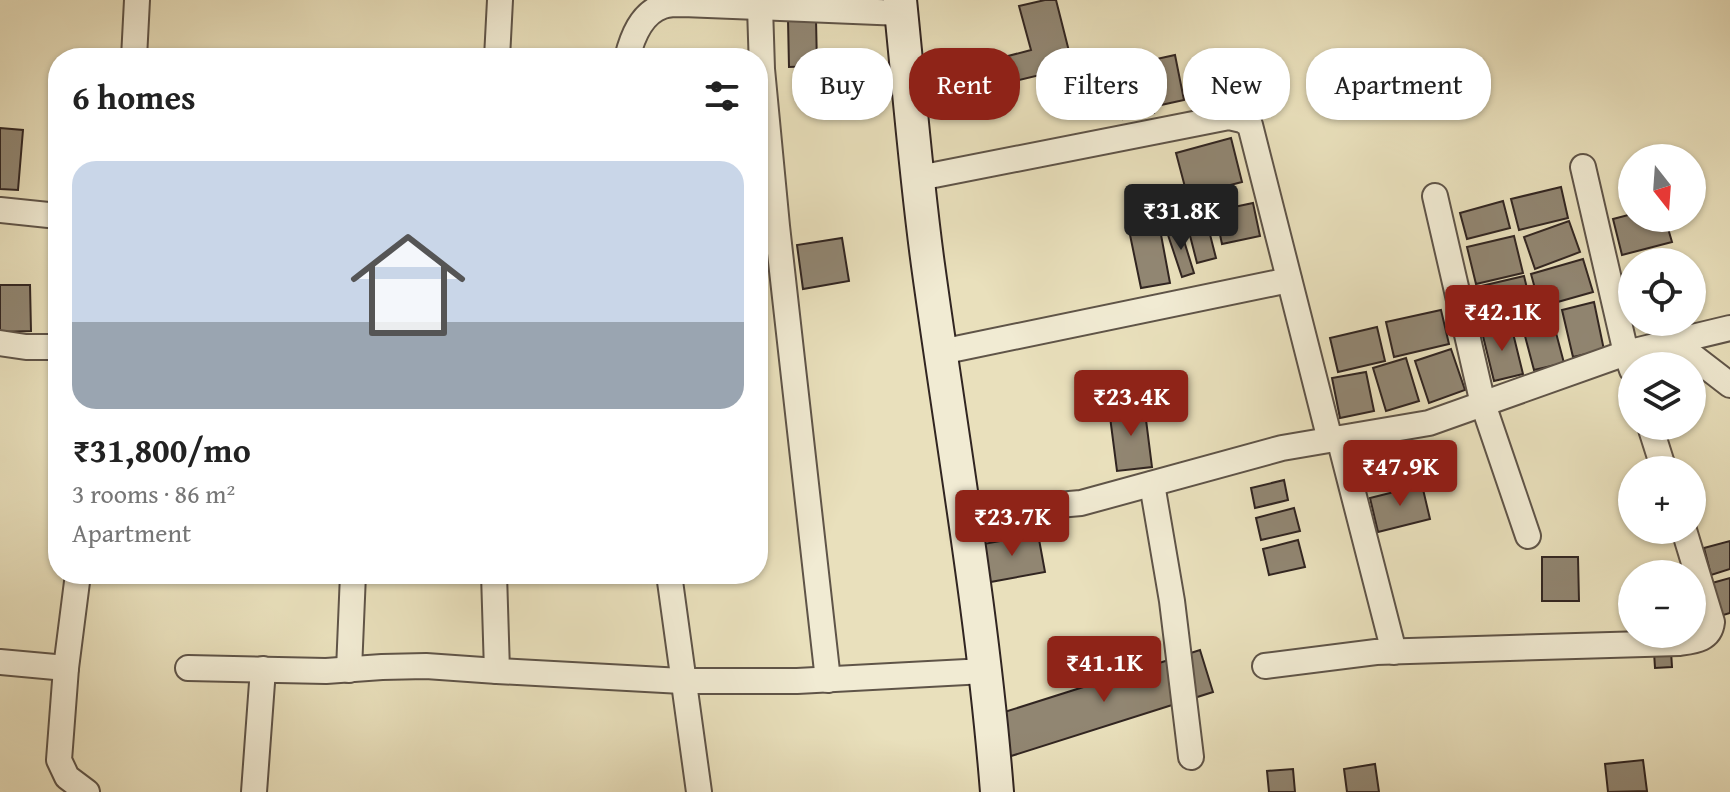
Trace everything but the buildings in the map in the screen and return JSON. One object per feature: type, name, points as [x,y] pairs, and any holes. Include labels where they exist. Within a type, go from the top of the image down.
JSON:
[{"type":"street","points":[[135,48],[137,0]]},
{"type":"street","points":[[498,48],[500,0]]},
{"type":"street","points":[[629,48],[632,36],[648,15],[663,6],[901,6],[928,263],[965,513],[997,792]]},
{"type":"street","points":[[760,7],[761,48]]},
{"type":"street","points":[[919,178],[1229,117],[1250,125],[1289,280],[1394,652]]},
{"type":"street","points":[[768,132],[828,680]]},
{"type":"street","points":[[1583,167],[1627,352]]},
{"type":"street","points":[[1435,196],[1483,404],[1528,536]]},
{"type":"street","points":[[0,210],[48,215]]},
{"type":"street","points":[[941,352],[1289,280]]},
{"type":"street","points":[[1650,352],[1673,341],[1730,328]]},
{"type":"street","points":[[1673,341],[1730,385]]},
{"type":"street","points":[[0,343],[48,347]]},
{"type":"street","points":[[965,513],[1081,503],[1282,448],[1429,423],[1618,365]]},
{"type":"street","points":[[1152,484],[1172,601],[1191,757]]},
{"type":"street","points":[[1265,666],[1376,652],[1702,640],[1711,630],[1712,622],[1688,544]]},
{"type":"street","points":[[77,584],[59,760],[67,777],[87,792]]},
{"type":"street","points":[[349,670],[353,584]]},
{"type":"street","points":[[494,584],[497,671]]},
{"type":"street","points":[[670,584],[699,792]]},
{"type":"street","points":[[0,662],[66,668]]},
{"type":"street","points":[[188,668],[326,671],[426,666],[682,681],[828,680],[985,671]]},
{"type":"street","points":[[254,792],[263,669]]}]
